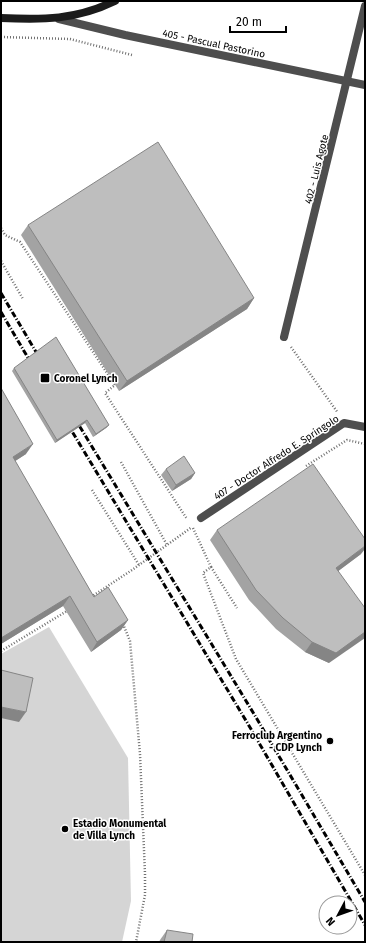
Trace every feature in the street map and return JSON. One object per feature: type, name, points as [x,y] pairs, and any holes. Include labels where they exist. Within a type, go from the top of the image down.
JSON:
[{"type":"main road","points":[[1,18],[59,19],[76,16],[115,1]]},
{"type":"street","name":"402 - Luis Agote","points":[[284,336],[348,82],[365,6]]},
{"type":"street","name":"405 - Pascual Pastorino","points":[[59,19],[125,35],[365,86]]},
{"type":"street","name":"407 - Doctor Alfredo E. Springolo","points":[[201,518],[344,423],[365,427]]},
{"type":"path","points":[[1,37],[70,39],[132,55]]},
{"type":"path","points":[[1,228],[5,235],[20,242],[115,385],[105,393],[192,527],[211,567],[237,608]]},
{"type":"path","points":[[1,262],[23,299]]},
{"type":"path","points":[[284,336],[344,423]]},
{"type":"path","points":[[121,462],[167,546]]},
{"type":"path","points":[[92,490],[139,565]]},
{"type":"path","points":[[89,598],[167,546],[192,527],[201,518]]},
{"type":"path","points":[[211,567],[203,573],[236,659],[365,875]]},
{"type":"path","points":[[103,589],[106,595]]},
{"type":"path","points":[[1,651],[69,610]]},
{"type":"path","points":[[120,619],[130,641],[141,761],[145,895],[136,942]]},
{"type":"shaded area","name":"Estadio Monumental de Villa Lynch","points":[[49,627],[128,758],[131,901],[122,942],[1,942],[1,654]]},
{"type":"building","points":[[158,142],[254,298],[127,381],[28,225]]},
{"type":"building","points":[[56,337],[109,425],[96,434],[87,420],[57,440],[14,368]]},
{"type":"building","points":[[1,388],[33,444],[13,457],[94,597],[108,587],[128,620],[97,642],[70,596],[1,638]]},
{"type":"building","points":[[184,456],[195,473],[176,485],[166,469]]},
{"type":"building","points":[[313,464],[365,539],[365,546],[336,568],[365,608],[365,632],[336,653],[312,642],[283,618],[256,590],[217,530]]},
{"type":"building","points":[[1,670],[33,678],[26,712],[1,707]]},
{"type":"building","points":[[167,930],[193,934],[192,942],[164,942]]},
{"type":"railway","points":[[1,293],[42,362]]},
{"type":"railway","points":[[1,312],[34,368]]},
{"type":"railway","points":[[74,417],[257,719],[365,902]]},
{"type":"railway","points":[[67,423],[248,724],[365,925]]},
{"type":"place","name":"Coronel Lynch","points":[[45,378]]},
{"type":"place","name":"Ferroclub Argentino - CDP Lynch","points":[[330,741]]},
{"type":"place","name":"Estadio Monumental de Villa Lynch","points":[[65,829]]}]
